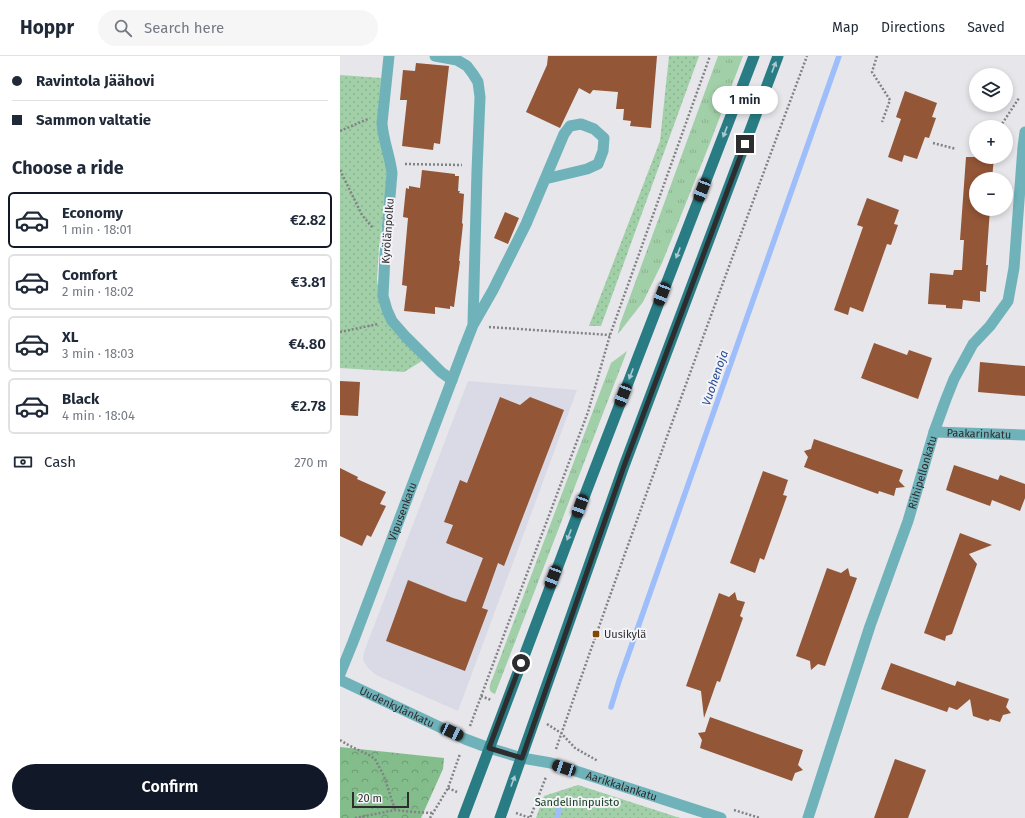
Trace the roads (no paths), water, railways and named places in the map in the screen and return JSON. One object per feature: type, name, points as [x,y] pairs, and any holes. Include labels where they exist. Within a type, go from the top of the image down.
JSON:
[{"type":"main road","points":[[463,818],[586,492],[754,56]]},
{"type":"main road","points":[[500,818],[624,466],[778,56]]},
{"type":"street","name":"Kyrölänpolku","points":[[389,56],[382,123],[383,133],[391,163],[391,186],[383,296],[392,321],[441,372],[452,380]]},
{"type":"street","points":[[435,56],[457,60],[467,66],[478,82],[480,98],[473,325]]},
{"type":"street","points":[[473,325],[526,224],[545,179],[564,134],[570,126],[582,124],[594,129],[604,138],[604,151],[598,164],[587,169],[545,179]]},
{"type":"street","name":"Riihipellonkatu","points":[[808,818],[870,626],[908,521],[934,432],[954,379],[973,344],[990,326],[1008,301],[1014,268],[1025,132]]},
{"type":"street","name":"Vipusenkatu","points":[[340,674],[473,325]]},
{"type":"street","name":"Paakarinkatu","points":[[934,432],[1025,435]]},
{"type":"street","name":"Uudenkylänkatu","points":[[340,680],[465,739],[522,758]]},
{"type":"street","name":"Aarikkalankatu","points":[[522,758],[551,763],[721,818]]},
{"type":"waterway","name":"Vuohenoja","points":[[611,707],[839,56]]},
{"type":"waterway","name":"Vuohenoja","points":[[557,818],[559,809]]},
{"type":"place","name":"Uusikylä","points":[[596,634]]},
{"type":"park label","name":"Sandelininpuisto","points":[[577,802]]}]
